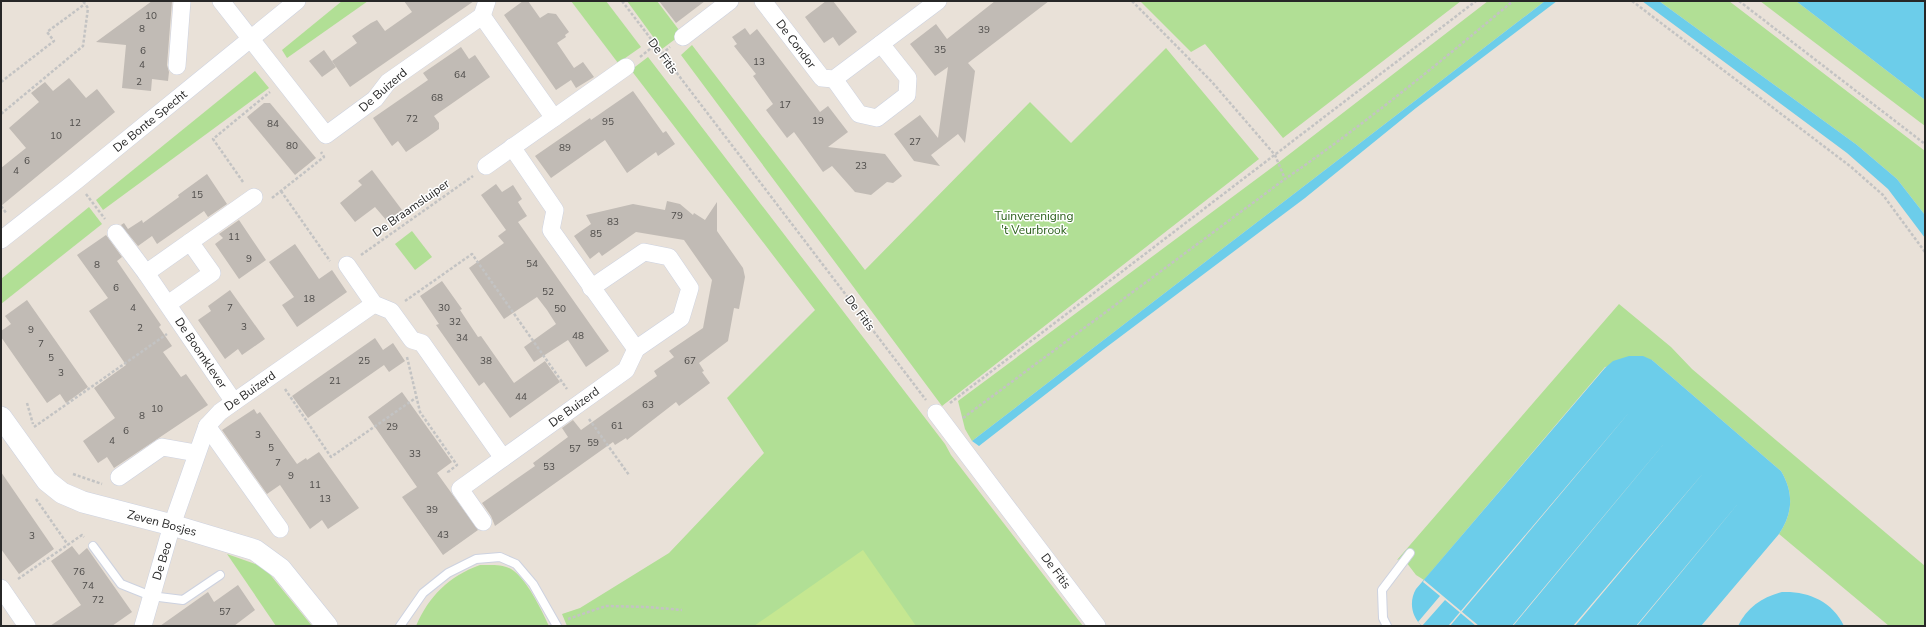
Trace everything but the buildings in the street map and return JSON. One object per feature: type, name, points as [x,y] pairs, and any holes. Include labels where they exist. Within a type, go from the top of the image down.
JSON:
[{"type":"street","points":[[177,66],[182,1]]},
{"type":"street","points":[[221,1],[326,135]]},
{"type":"street","name":"De Bonte Specht","points":[[1,240],[76,181],[297,1]]},
{"type":"street","points":[[683,36],[730,1]]},
{"type":"street","name":"De Condor","points":[[763,1],[822,78],[834,79]]},
{"type":"street","points":[[881,44],[908,78],[908,84],[907,95],[877,118],[859,114],[834,79],[938,1]]},
{"type":"street","name":"De Buizerd","points":[[326,135],[375,99],[388,82],[484,9],[554,118]]},
{"type":"street","points":[[486,166],[626,67]]},
{"type":"street","points":[[512,148],[555,210],[551,230],[636,349]]},
{"type":"street","points":[[146,273],[254,197]]},
{"type":"street","name":"De Boomklever","points":[[116,233],[182,324],[234,402]]},
{"type":"street","name":"De Boomklever","points":[[168,304],[212,274],[190,242]]},
{"type":"street","name":"De Buizerd","points":[[460,489],[626,370],[636,349],[680,318],[690,288],[669,257],[644,252],[591,288]]},
{"type":"street","points":[[347,265],[374,304],[391,311],[412,340],[422,343],[503,458]]},
{"type":"street","name":"De Buizerd","points":[[172,525],[196,453],[207,426],[220,412],[374,304]]},
{"type":"street","name":"De Fitis","points":[[936,413],[1097,626]]},
{"type":"street","name":"Zeven Bosjes","points":[[1,417],[47,481],[62,492],[83,502],[172,525],[255,550],[281,569],[327,626]]},
{"type":"street","points":[[207,426],[280,529]]},
{"type":"street","points":[[119,477],[162,447],[196,453]]},
{"type":"street","points":[[460,489],[483,522]]},
{"type":"street","name":"De Beo","points":[[143,626],[172,525]]},
{"type":"street","points":[[4,597],[27,626]]},
{"type":"lane","name":"De Beo","points":[[93,546],[121,584],[151,596],[184,600],[220,575]]},
{"type":"lane","points":[[1387,626],[1383,618],[1382,590],[1410,553]]},
{"type":"lane","points":[[400,626],[423,594],[448,574],[476,559],[500,557],[516,564],[533,584],[557,625]]},
{"type":"path","name":"De Fitis","points":[[622,1],[936,413]]},
{"type":"path","points":[[1132,1],[1212,82],[1275,155],[1285,179]]},
{"type":"path","points":[[936,413],[1476,1]]},
{"type":"path","points":[[948,429],[1285,179],[1333,146],[1414,83],[1513,1]]},
{"type":"path","points":[[1632,1],[1850,166],[1883,195],[1925,252]]},
{"type":"path","points":[[1739,1],[1925,144]]},
{"type":"path","points":[[1,82],[54,41],[47,32],[84,2],[88,8],[83,46],[1,114]]},
{"type":"path","points":[[284,81],[212,139],[254,197],[261,200],[270,200],[324,157],[314,142],[326,135]]},
{"type":"path","name":"De Braamsluiper","points":[[347,265],[486,166]]},
{"type":"path","points":[[76,181],[116,233]]},
{"type":"path","points":[[281,192],[331,262],[347,265]]},
{"type":"path","points":[[391,311],[472,254],[629,475]]},
{"type":"path","points":[[34,427],[182,324]]},
{"type":"path","points":[[274,374],[331,457],[417,397],[420,412],[457,465],[448,472],[460,489]]},
{"type":"path","points":[[27,403],[34,427],[38,434]]},
{"type":"path","points":[[72,473],[106,485],[119,477]]},
{"type":"path","points":[[4,597],[82,535],[93,546]]},
{"type":"path","points":[[557,625],[606,606],[682,610]]},
{"type":"green space","points":[[342,1],[368,1],[287,58],[282,50]]},
{"type":"green space","points":[[571,1],[606,1],[641,47],[618,63]]},
{"type":"green space","points":[[627,1],[657,1],[682,34],[662,49]]},
{"type":"green space","points":[[1140,1],[1461,1],[1283,138],[1205,44],[1191,52]]},
{"type":"green space","points":[[1488,1],[1545,1],[972,441],[965,429],[958,401],[1274,166]]},
{"type":"green space","points":[[1659,1],[1729,1],[1925,151],[1925,215],[1897,179],[1857,145]]},
{"type":"green space","points":[[1760,1],[1796,1],[1925,100],[1925,126]]},
{"type":"green space","name":"Tuinvereniging 't Veurbrook","points":[[692,45],[865,270],[1030,102],[1071,143],[1166,48],[1259,159],[942,406],[681,55]]},
{"type":"green space","points":[[648,57],[1083,626],[567,626],[562,614],[580,608],[669,553],[764,453],[727,398],[815,310],[631,70]]},
{"type":"green space","points":[[255,71],[269,88],[103,210],[96,200]]},
{"type":"green space","points":[[89,207],[102,224],[1,304],[1,279]]},
{"type":"green space","points":[[412,231],[432,257],[415,270],[395,244]]},
{"type":"green space","points":[[1619,304],[1671,347],[1692,369],[1925,566],[1925,626],[1889,626],[1779,534],[1787,518],[1790,503],[1788,487],[1781,471],[1652,360],[1605,367],[1424,580],[1416,575],[1403,558],[1397,560]]},
{"type":"green space","points":[[863,550],[916,626],[754,626]]},
{"type":"green space","points":[[227,554],[264,567],[312,626],[276,626]]},
{"type":"green space","points":[[480,565],[504,566],[508,567],[517,574],[533,595],[549,626],[416,626],[427,605],[441,588],[459,575]]},
{"type":"water","points":[[1545,1],[1557,1],[1416,108],[1305,198],[1104,349],[979,446],[972,441]]},
{"type":"water","points":[[1642,1],[1659,1],[1857,145],[1897,179],[1925,215],[1925,238],[1888,189],[1847,153]]},
{"type":"water","points":[[1796,1],[1925,1],[1925,100]]},
{"type":"water","points":[[1629,356],[1643,356],[1652,360],[1781,471],[1788,487],[1790,503],[1787,518],[1779,534],[1701,626],[1637,626],[1741,500],[1636,626],[1575,626],[1705,471],[1573,626],[1513,626],[1667,440],[1512,626],[1450,626],[1632,409],[1449,625],[1422,626],[1415,618],[1412,608],[1412,598],[1416,589],[1605,368],[1613,361]]},
{"type":"water","points":[[1782,592],[1801,593],[1818,599],[1833,610],[1844,626],[1738,626],[1746,613],[1756,604],[1768,597]]},
{"type":"pier","points":[[1424,580],[1479,626],[1476,626],[1445,600],[1422,626],[1418,622],[1440,596],[1423,582]]}]
